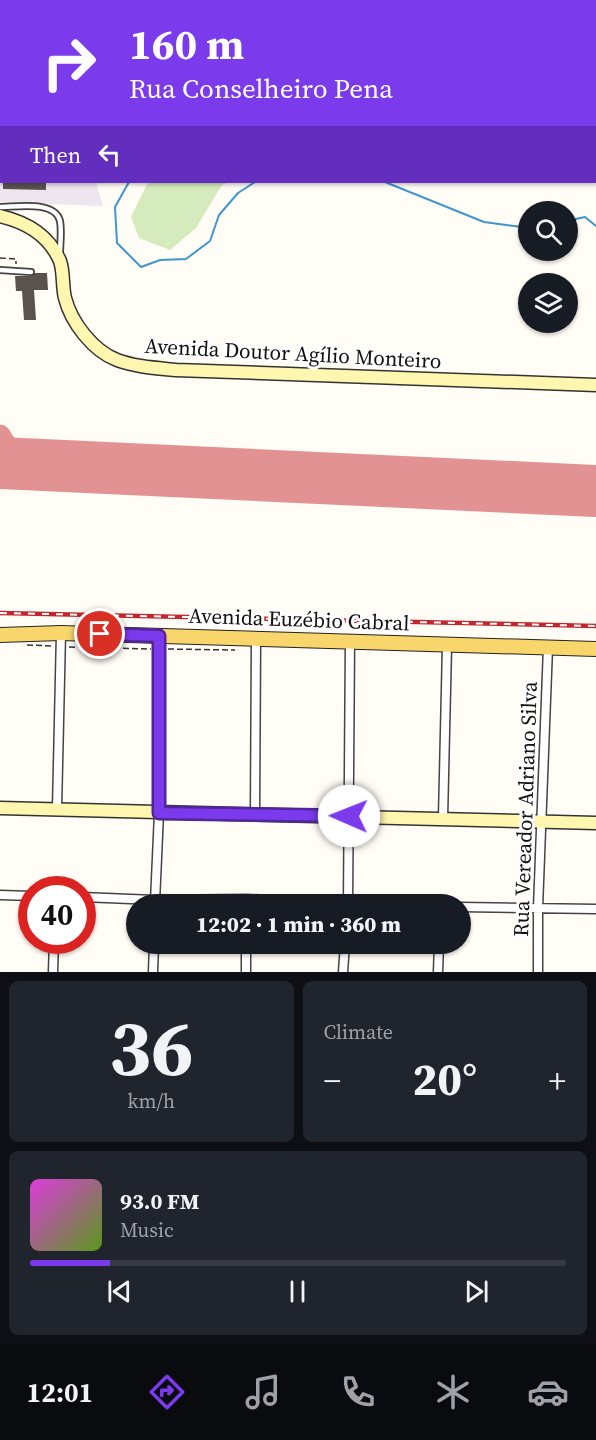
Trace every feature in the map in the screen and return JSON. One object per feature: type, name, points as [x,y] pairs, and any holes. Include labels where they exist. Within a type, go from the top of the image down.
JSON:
[{"type":"main road","name":"Avenida Euzébio Cabral","points":[[0,635],[61,633],[596,649]]},
{"type":"street","name":"Avenida Doutor Agílio Monteiro","points":[[0,216],[18,220],[34,228],[46,240],[60,262],[65,299],[75,321],[92,343],[115,359],[140,367],[596,385]]},
{"type":"street","points":[[57,809],[61,633]]},
{"type":"street","points":[[155,894],[159,813],[159,636]]},
{"type":"street","points":[[255,814],[256,638]]},
{"type":"street","points":[[348,894],[350,640]]},
{"type":"street","points":[[443,818],[447,646]]},
{"type":"street","name":"Rua Vereador Adriano Silva","points":[[538,972],[538,908],[548,647]]},
{"type":"street","points":[[0,808],[596,823]]},
{"type":"street","points":[[0,896],[18,896]]},
{"type":"street","points":[[96,898],[126,900]]},
{"type":"street","points":[[471,907],[596,909]]},
{"type":"street","points":[[53,972],[54,954]]},
{"type":"street","points":[[153,972],[154,954]]},
{"type":"street","points":[[246,954],[246,972]]},
{"type":"street","points":[[343,972],[344,954]]},
{"type":"street","points":[[438,972],[439,954]]},
{"type":"lane","points":[[0,207],[43,207],[53,210],[60,219],[60,262]]},
{"type":"lane","points":[[0,270],[31,272]]},
{"type":"path","points":[[0,258],[16,259],[16,271]]},
{"type":"shaded area","points":[[0,183],[96,183],[103,206],[0,202]]},
{"type":"green space","points":[[148,183],[227,183],[222,185],[196,228],[170,250],[139,238],[131,217]]},
{"type":"building","points":[[3,183],[46,183],[46,190],[3,189]]},
{"type":"building","points":[[35,273],[47,273],[48,290],[34,290],[36,320],[24,320],[22,291],[16,291],[15,276],[31,276]]},
{"type":"waterway","points":[[128,183],[115,207],[117,243],[141,267],[160,260],[186,259],[210,241],[219,215],[238,193],[253,183]]},
{"type":"waterway","points":[[387,183],[484,222],[518,226]]},
{"type":"waterway","points":[[578,219],[585,217],[596,226]]},
{"type":"taxiway","points":[[0,435],[19,456],[46,466]]},
{"type":"runway","points":[[0,463],[596,491]]},
{"type":"railway","points":[[0,613],[596,626]]},
{"type":"route","points":[[100,634],[159,636],[159,813],[349,816]]}]
